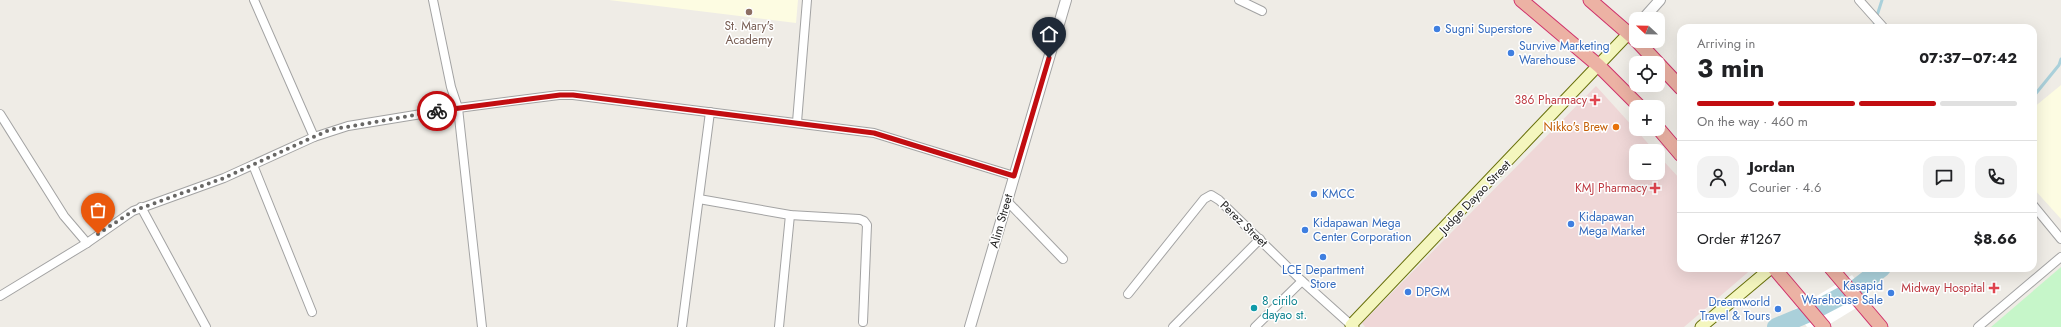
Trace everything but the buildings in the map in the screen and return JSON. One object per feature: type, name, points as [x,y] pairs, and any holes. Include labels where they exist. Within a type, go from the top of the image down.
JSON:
[{"type":"highway","points":[[1521,0],[1599,66],[1633,100]]},
{"type":"highway","points":[[1590,0],[1629,30]]},
{"type":"highway","points":[[1646,48],[1677,83]]},
{"type":"highway","points":[[1665,136],[1677,150]]},
{"type":"highway","points":[[1777,272],[1824,327]]},
{"type":"highway","points":[[1834,272],[1881,327]]},
{"type":"main road","name":"Judge Dayao Street","points":[[1351,326],[1599,66],[1629,40]]},
{"type":"main road","points":[[1701,327],[1768,272]]},
{"type":"street","points":[[254,0],[314,136]]},
{"type":"street","points":[[433,0],[451,87],[458,108],[482,327]]},
{"type":"street","points":[[797,122],[807,0]]},
{"type":"street","name":"Alim Street","points":[[970,327],[1066,0]]},
{"type":"street","points":[[1239,0],[1262,11]]},
{"type":"street","points":[[1649,12],[1660,0]]},
{"type":"street","points":[[1859,0],[1881,24]]},
{"type":"street","points":[[0,296],[87,243],[121,219],[141,208],[224,178],[314,136],[337,128],[458,108],[573,95],[797,122],[874,133],[1014,176]]},
{"type":"street","points":[[682,327],[710,112]]},
{"type":"street","points":[[0,114],[64,216],[87,243]]},
{"type":"street","points":[[253,165],[312,312]]},
{"type":"street","name":"Perez Street","points":[[1128,294],[1206,197],[1211,195],[1219,200],[1302,282],[1351,326]]},
{"type":"street","points":[[699,199],[790,215],[859,219],[864,221],[867,225],[862,322]]},
{"type":"street","points":[[1007,201],[1063,259]]},
{"type":"street","points":[[141,208],[206,327]]},
{"type":"street","points":[[2037,210],[2061,239]]},
{"type":"street","points":[[779,327],[790,215]]},
{"type":"street","points":[[1173,327],[1260,239]]},
{"type":"street","points":[[1978,327],[2061,257]]},
{"type":"street","points":[[1255,327],[1302,282]]},
{"type":"shaded area","name":"St. Mary's Academy","points":[[609,0],[798,0],[796,23]]},
{"type":"shaded area","points":[[2061,85],[2061,219],[2037,192],[2037,105]]},
{"type":"shaded area","name":"Kidapawan Mega Market","points":[[1596,86],[1629,122],[1629,136],[1641,136],[1649,144],[1629,144],[1629,180],[1665,180],[1665,163],[1677,176],[1677,272],[1748,272],[1684,327],[1365,327],[1362,323]]},
{"type":"green space","points":[[2061,267],[2061,327],[1991,327]]},
{"type":"pier","points":[[1852,275],[1871,299],[1825,327],[1807,327],[1793,310]]},
{"type":"waterway","points":[[1874,24],[1882,0]]},
{"type":"waterway","points":[[2037,92],[2059,65],[2061,59]]},
{"type":"waterway","points":[[1776,327],[1807,314],[1855,289],[1877,272]]},
{"type":"way so far","points":[[98,234],[133,211],[224,178],[329,130],[437,111]]},
{"type":"place","name":"St. Mary's Academy","points":[[749,12]]},
{"type":"place","name":"Sugni Superstore","points":[[1437,29]]},
{"type":"place","name":"Survive Marketing Warehouse","points":[[1511,53]]},
{"type":"place","name":"386 Pharmacy","points":[[1595,100]]},
{"type":"place","name":"Nikko's Brew","points":[[1616,127]]},
{"type":"place","name":"KMJ Pharmacy","points":[[1655,188]]},
{"type":"place","name":"KMCC","points":[[1314,194]]},
{"type":"place","name":"Kidapawan Mega Market","points":[[1571,224]]},
{"type":"place","name":"Kidapawan Mega Center Corporation","points":[[1305,230]]},
{"type":"place","name":"LCE Department Store","points":[[1323,257]]},
{"type":"place","name":"Midway Hospital","points":[[1994,288]]},
{"type":"place","name":"DPGM","points":[[1408,292]]},
{"type":"place","name":"Kasapid Warehouse Sale","points":[[1891,293]]},
{"type":"place","name":"8 cirilo dayao st.","points":[[1254,308]]},
{"type":"place","name":"Dreamworld Travel & Tours","points":[[1778,309]]},
{"type":"route","points":[[437,111],[560,95],[600,98],[842,127],[874,133],[1014,176],[1049,58]]}]
